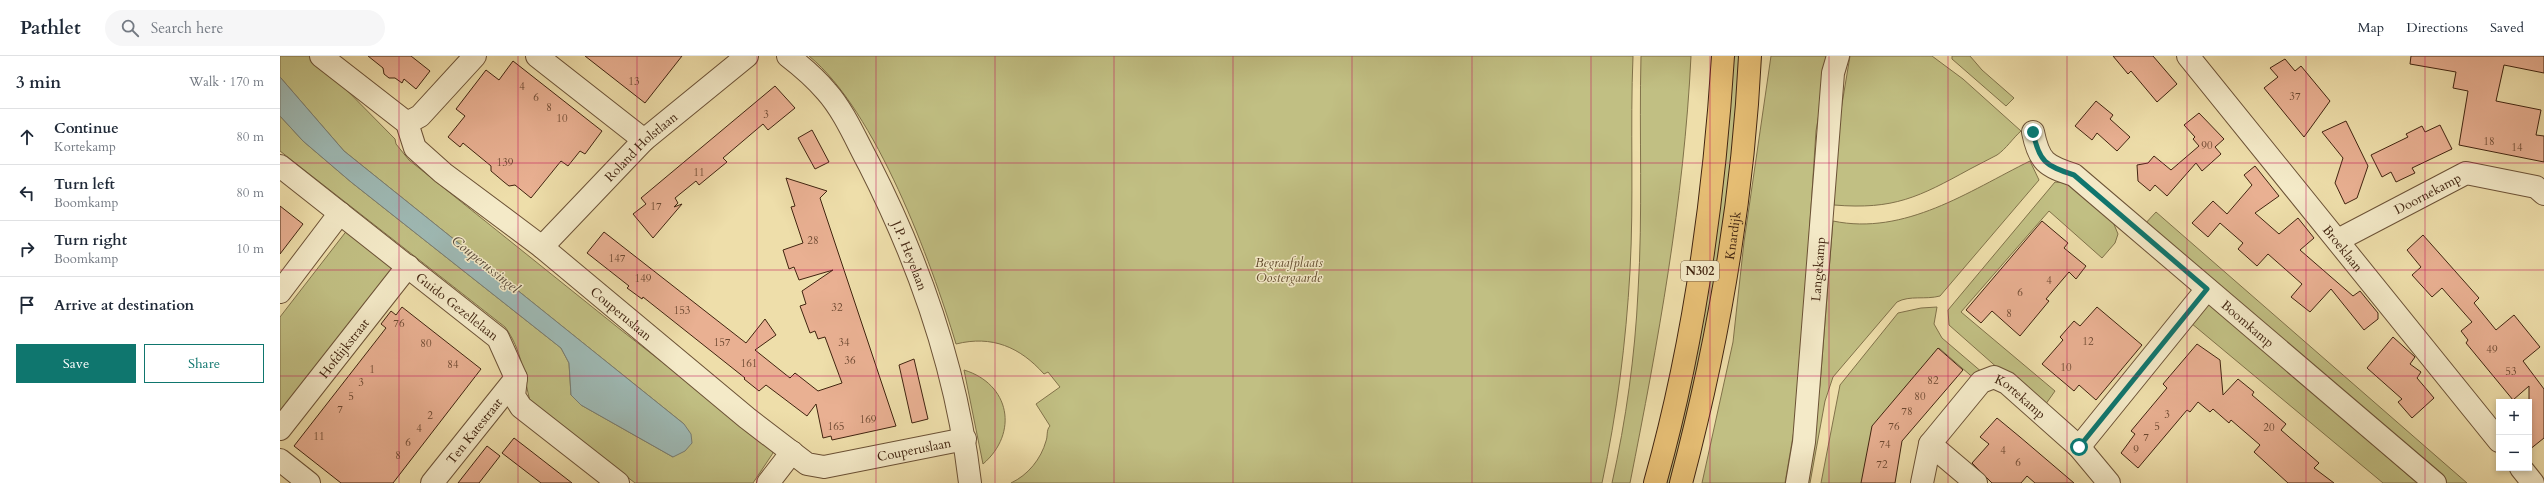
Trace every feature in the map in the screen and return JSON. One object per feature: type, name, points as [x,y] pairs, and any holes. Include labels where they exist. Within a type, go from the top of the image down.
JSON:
[{"type":"main road","name":"Knardijk","points":[[1655,483],[1675,405],[1697,294],[1711,197],[1723,56]]},
{"type":"main road","name":"Knardijk","points":[[1681,483],[1699,417],[1723,302],[1747,124],[1750,56]]},
{"type":"street","points":[[321,56],[407,123],[420,116],[475,56]]},
{"type":"street","points":[[537,56],[644,140]]},
{"type":"street","name":"Roland Holstlaan","points":[[542,246],[644,140],[747,56]]},
{"type":"street","name":"J.P. Heyelaan","points":[[788,56],[815,79],[837,106],[893,214],[938,332],[956,396],[965,439],[970,483]]},
{"type":"street","name":"Langekamp","points":[[1797,483],[1804,442],[1833,73],[1838,56]]},
{"type":"street","name":"Broeklaan","points":[[2188,56],[2496,437]]},
{"type":"street","name":"Couperuslaan","points":[[407,123],[415,148],[443,173],[542,246],[807,464],[824,467],[965,439]]},
{"type":"street","name":"Boomkamp","points":[[2033,132],[2037,149],[2043,162],[2055,169],[2074,175],[2435,483]]},
{"type":"street","name":"Guido Gezellelaan","points":[[280,166],[498,338],[516,378],[514,396],[521,406],[618,483]]},
{"type":"street","name":"Doornekamp","points":[[2338,240],[2466,173],[2536,187],[2544,194]]},
{"type":"street","points":[[280,292],[340,213]]},
{"type":"street","name":"Hofdijkstraat","points":[[280,429],[408,266]]},
{"type":"street","points":[[2079,447],[2207,289]]},
{"type":"street","name":"Kortekamp","points":[[1922,483],[1930,444],[1981,382],[1994,377],[2007,383],[2079,447],[2109,483]]},
{"type":"street","name":"Ten Katestraat","points":[[432,483],[516,378]]},
{"type":"street","points":[[1930,444],[1976,483]]},
{"type":"street","points":[[768,483],[792,452]]},
{"type":"street","points":[[280,460],[309,483]]},
{"type":"street","points":[[2523,471],[2533,483]]},
{"type":"green space","points":[[280,56],[310,56],[321,64],[395,139],[396,144],[409,160],[621,330],[770,446],[773,453],[753,483],[635,483],[530,401],[519,353],[505,327],[280,151],[280,116],[303,141],[351,182],[561,348],[569,363],[571,395],[581,405],[673,457],[684,424],[344,151],[280,77]]},
{"type":"green space","name":"Begraafplaats Oostergaarde","points":[[809,56],[1633,56],[1632,217],[1630,271],[1623,351],[1616,404],[1602,483],[1011,483],[1023,476],[1033,466],[1044,448],[1050,426],[1036,404],[1060,387],[1048,372],[1044,374],[1015,350],[993,342],[982,341],[956,344],[932,272],[916,231],[878,149],[857,113],[834,81]]},
{"type":"green space","points":[[1641,56],[1691,56],[1688,110],[1676,217],[1660,324],[1630,483],[1612,483],[1622,436],[1637,316],[1640,233]]},
{"type":"green space","points":[[1729,56],[1740,56],[1737,124],[1715,304],[1672,483],[1662,483]]},
{"type":"green space","points":[[1771,56],[1829,56],[1816,131],[1798,407],[1785,483],[1702,483],[1733,342],[1744,242]]},
{"type":"green space","points":[[1850,56],[1932,56],[1963,79],[2021,131],[1997,155],[1920,194],[1890,203],[1855,206],[1834,205],[1837,134]]},
{"type":"green space","points":[[1952,56],[1970,56],[1982,70],[2014,98],[2006,106],[1952,59]]},
{"type":"green space","points":[[2030,161],[2039,180],[1940,296],[1929,298],[1912,298],[1897,302],[1833,377],[1825,401],[1810,483],[1805,483],[1820,385],[1833,221],[1860,224],[1886,222],[1911,217],[1960,197]]},
{"type":"green space","points":[[2055,182],[2067,183],[2113,222],[2118,234],[2115,243],[2102,258],[2049,211],[1961,312],[2055,391],[2043,408],[1949,325],[1948,310]]},
{"type":"green space","points":[[2156,212],[2467,483],[2446,483],[2143,226]]},
{"type":"green space","points":[[348,229],[393,264],[389,274],[280,412],[280,317]]},
{"type":"green space","points":[[2211,305],[2417,483],[2383,483],[2191,323],[2205,306]]},
{"type":"green space","points":[[1937,307],[1934,324],[1942,338],[1983,373],[1977,381],[1939,348],[1876,432],[1867,483],[1821,483],[1840,385],[1898,313],[1921,308]]},
{"type":"green space","points":[[964,370],[980,377],[991,386],[1000,398],[1004,411],[1005,424],[1002,438],[994,452],[983,464]]},
{"type":"water","points":[[280,77],[344,151],[684,424],[691,434],[692,443],[685,451],[673,457],[581,405],[571,395],[569,363],[561,348],[351,182],[303,141],[280,116]]},
{"type":"building","points":[[368,56],[411,56],[430,71],[416,89],[404,79],[402,83],[395,78],[389,78],[384,74],[383,68]]},
{"type":"building","points":[[585,56],[682,56],[645,103]]},
{"type":"building","points":[[2113,56],[2153,56],[2177,84],[2157,102],[2131,71],[2128,74]]},
{"type":"building","points":[[2411,56],[2544,56],[2544,73],[2504,65],[2496,101],[2541,110],[2536,135],[2544,136],[2544,162],[2459,145],[2468,91],[2453,88],[2456,72],[2410,64]]},
{"type":"building","points":[[2285,59],[2295,71],[2301,66],[2330,101],[2304,137],[2264,88],[2278,77],[2270,68]]},
{"type":"building","points":[[513,61],[602,131],[585,154],[580,151],[568,166],[561,161],[531,198],[515,185],[509,186],[504,182],[491,171],[491,166],[463,143],[460,147],[448,137],[465,116],[456,109],[486,70],[499,80]]},
{"type":"building","points":[[775,86],[795,108],[768,130],[763,124],[723,158],[727,162],[699,185],[696,181],[675,198],[678,203],[674,207],[682,204],[653,238],[633,214],[646,204],[641,198]]},
{"type":"building","points":[[2096,101],[2113,115],[2110,119],[2130,137],[2117,151],[2097,133],[2092,140],[2075,126]]},
{"type":"building","points":[[2199,113],[2224,139],[2215,147],[2221,154],[2202,171],[2196,163],[2167,196],[2155,185],[2150,191],[2138,181],[2137,165],[2148,163],[2154,156],[2171,170],[2199,146],[2193,139],[2195,137],[2184,125]]},
{"type":"building","points":[[2346,121],[2368,166],[2357,198],[2345,204],[2335,183],[2343,158],[2322,132]]},
{"type":"building","points":[[2440,125],[2452,149],[2412,168],[2415,173],[2396,182],[2391,172],[2382,177],[2371,155],[2408,137],[2406,134],[2422,126],[2425,132]]},
{"type":"building","points":[[812,130],[829,162],[815,169],[798,138]]},
{"type":"building","points":[[2255,166],[2279,196],[2255,213],[2279,234],[2298,218],[2314,238],[2300,250],[2353,296],[2360,291],[2378,313],[2378,319],[2364,330],[2331,289],[2310,312],[2291,297],[2302,284],[2268,254],[2257,266],[2238,249],[2243,243],[2220,223],[2208,237],[2192,223],[2213,201],[2227,214],[2252,185],[2244,175]]},
{"type":"building","points":[[786,178],[827,191],[820,198],[896,426],[832,440],[831,436],[823,438],[816,404],[807,416],[766,385],[759,391],[744,379],[745,378],[643,297],[642,299],[627,288],[629,286],[587,253],[604,232],[746,343],[765,319],[776,335],[755,350],[790,378],[795,373],[818,391],[842,383],[825,337],[818,339],[815,331],[810,333],[800,306],[806,304],[802,291],[833,270],[799,280],[794,267],[789,269],[783,250],[803,243],[791,207],[795,206]]},
{"type":"building","points":[[280,206],[303,224],[280,254]]},
{"type":"building","points":[[2042,221],[2068,243],[2064,248],[2086,266],[2076,279],[2069,272],[2046,299],[2049,301],[2020,336],[1992,311],[1981,323],[1966,310]]},
{"type":"building","points":[[2423,235],[2479,298],[2474,303],[2496,330],[2514,315],[2540,347],[2523,361],[2544,389],[2544,438],[2532,448],[2532,399],[2529,399],[2529,386],[2514,399],[2512,399],[2466,343],[2468,340],[2461,331],[2472,322],[2442,288],[2432,297],[2412,275],[2421,267],[2407,250]]},
{"type":"building","points":[[402,307],[481,369],[393,483],[341,483],[294,446],[386,328],[381,324],[391,311],[396,315]]},
{"type":"building","points":[[2097,307],[2142,345],[2096,400],[2079,385],[2074,391],[2042,364],[2063,340],[2060,337],[2074,321],[2080,326]]},
{"type":"building","points":[[2393,337],[2415,357],[2410,364],[2421,372],[2417,378],[2434,398],[2412,418],[2398,402],[2402,399],[2367,368]]},
{"type":"building","points":[[2197,344],[2220,360],[2223,395],[2238,379],[2254,392],[2252,395],[2286,424],[2281,430],[2319,463],[2314,468],[2334,483],[2288,483],[2254,452],[2260,445],[2231,420],[2229,423],[2213,409],[2210,412],[2198,402],[2190,412],[2187,410],[2138,468],[2121,453],[2135,434],[2131,431],[2167,388],[2163,384]]},
{"type":"building","points":[[1938,348],[1963,370],[1902,441],[1895,483],[1861,483],[1872,426]]},
{"type":"building","points":[[914,359],[928,419],[912,423],[899,365]]},
{"type":"building","points":[[1997,418],[2074,483],[2035,483],[2027,476],[2021,483],[1992,483],[1972,463],[1989,444],[1980,437]]},
{"type":"building","points":[[514,438],[572,483],[541,483],[502,453]]},
{"type":"building","points":[[487,446],[500,456],[479,483],[458,483]]},
{"type":"route","points":[[2033,132],[2037,149],[2043,162],[2055,169],[2074,175],[2207,289],[2079,447]]},
{"type":"water label","name":"Couperussingel","points":[[486,264]]}]
